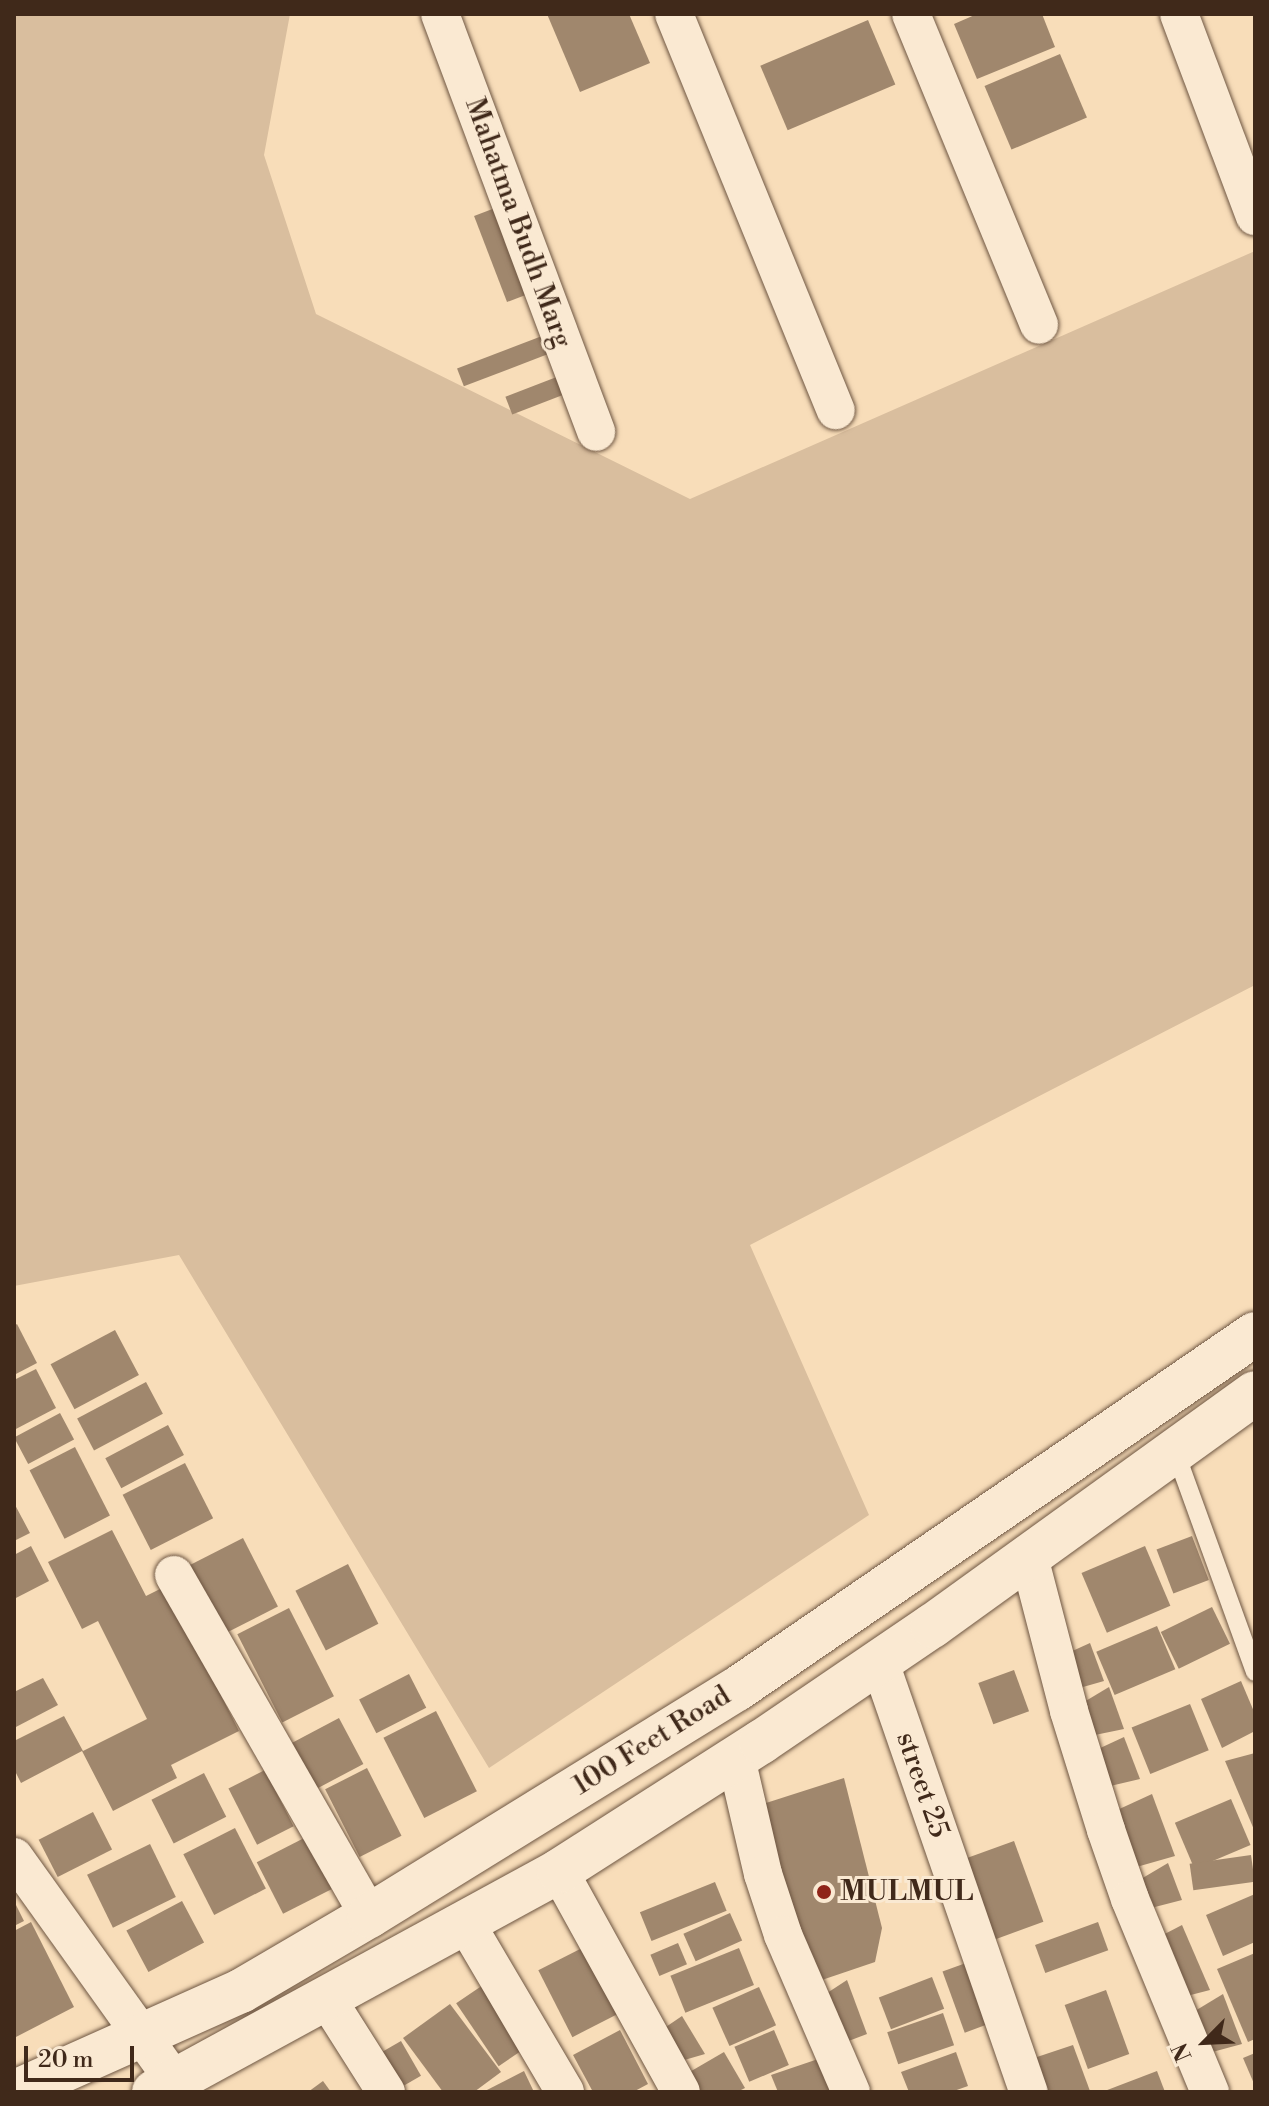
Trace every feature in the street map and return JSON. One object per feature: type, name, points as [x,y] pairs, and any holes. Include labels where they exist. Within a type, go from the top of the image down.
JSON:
[{"type":"street","name":"Mahatma Budh Marg","points":[[440,14],[596,432]]},
{"type":"street","points":[[674,14],[836,410]]},
{"type":"street","points":[[911,14],[1039,325]]},
{"type":"street","points":[[1179,14],[1255,216]]},
{"type":"street","name":"100 Feet Road","points":[[15,2092],[241,1991],[369,1916],[737,1689],[1255,1334]]},
{"type":"street","name":"100 Feet Road","points":[[170,2089],[559,1871],[736,1758],[1029,1557],[1255,1393]]},
{"type":"street","points":[[1029,1557],[1069,1711],[1106,1830],[1130,1899],[1210,2092]]},
{"type":"street","points":[[174,1575],[369,1916]]},
{"type":"street","name":"street 25","points":[[879,1660],[1029,2092]]},
{"type":"street","points":[[736,1758],[763,1874],[787,1946],[851,2092]]},
{"type":"street","points":[[14,1857],[142,2035],[170,2089]]},
{"type":"street","points":[[559,1871],[681,2092]]},
{"type":"street","points":[[465,1922],[565,2092]]},
{"type":"street","points":[[327,1999],[386,2092]]},
{"type":"lane","points":[[1175,1451],[1255,1672]]},
{"type":"shaded area","points":[[14,14],[290,14],[264,155],[316,314],[690,499],[1255,251],[1255,985],[750,1245],[869,1515],[489,1768],[179,1255],[14,1286]]},
{"type":"building","points":[[547,14],[629,14],[650,63],[580,92]]},
{"type":"building","points":[[977,14],[1042,14],[1055,47],[977,79],[954,24]]},
{"type":"building","points":[[868,20],[895,84],[788,130],[760,66]]},
{"type":"building","points":[[1060,54],[1087,118],[1011,150],[985,86]]},
{"type":"building","points":[[503,205],[536,291],[507,302],[474,216]]},
{"type":"building","points":[[542,336],[549,354],[464,386],[457,369]]},
{"type":"building","points":[[567,373],[574,391],[512,414],[505,397]]},
{"type":"building","points":[[17,1324],[37,1363],[14,1375],[14,1326]]},
{"type":"building","points":[[115,1330],[139,1375],[74,1409],[51,1364]]},
{"type":"building","points":[[36,1369],[56,1408],[14,1430],[14,1380]]},
{"type":"building","points":[[146,1382],[163,1414],[94,1450],[77,1419]]},
{"type":"building","points":[[60,1413],[74,1439],[28,1464],[14,1437]]},
{"type":"building","points":[[168,1425],[184,1455],[121,1488],[105,1458]]},
{"type":"building","points":[[75,1447],[110,1516],[65,1539],[30,1470]]},
{"type":"building","points":[[185,1463],[213,1518],[151,1550],[123,1495]]},
{"type":"building","points":[[14,1503],[30,1533],[14,1541]]},
{"type":"building","points":[[112,1530],[146,1596],[166,1586],[239,1731],[171,1765],[177,1778],[113,1811],[82,1751],[21,1783],[14,1769],[14,1741],[64,1716],[83,1751],[147,1719],[98,1621],[82,1629],[48,1562]]},
{"type":"building","points":[[1192,1536],[1209,1580],[1173,1593],[1157,1550]]},
{"type":"building","points":[[243,1538],[278,1607],[220,1636],[185,1568]]},
{"type":"building","points":[[31,1546],[49,1581],[14,1599],[14,1555]]},
{"type":"building","points":[[1145,1546],[1170,1606],[1107,1633],[1081,1573]]},
{"type":"building","points":[[348,1564],[378,1624],[326,1650],[295,1591]]},
{"type":"building","points":[[1212,1607],[1230,1644],[1179,1669],[1161,1632]]},
{"type":"building","points":[[289,1608],[334,1696],[282,1723],[237,1634]]},
{"type":"building","points":[[1157,1626],[1175,1669],[1115,1695],[1096,1652]]},
{"type":"building","points":[[1090,1643],[1104,1681],[1076,1689],[1068,1653]]},
{"type":"building","points":[[1014,1670],[1029,1711],[993,1724],[978,1683]]},
{"type":"building","points":[[409,1674],[426,1708],[376,1733],[359,1699]]},
{"type":"building","points":[[43,1678],[58,1705],[14,1728],[14,1692]]},
{"type":"building","points":[[1241,1681],[1255,1714],[1255,1731],[1222,1748],[1201,1699]]},
{"type":"building","points":[[1109,1687],[1124,1729],[1090,1736],[1079,1705]]},
{"type":"building","points":[[1190,1704],[1209,1750],[1150,1774],[1132,1728]]},
{"type":"building","points":[[436,1711],[477,1791],[424,1818],[383,1738]]},
{"type":"building","points":[[339,1718],[363,1764],[309,1793],[284,1747]]},
{"type":"building","points":[[1124,1737],[1140,1779],[1106,1787],[1096,1750]]},
{"type":"building","points":[[1255,1753],[1255,1832],[1225,1761]]},
{"type":"building","points":[[367,1768],[402,1836],[360,1857],[325,1789]]},
{"type":"building","points":[[265,1770],[294,1826],[257,1845],[228,1789]]},
{"type":"building","points":[[204,1773],[226,1817],[174,1843],[151,1800]]},
{"type":"building","name":"MULMUL","points":[[844,1778],[882,1928],[875,1962],[813,1983],[759,1857],[766,1803]]},
{"type":"building","points":[[1152,1794],[1175,1856],[1133,1868],[1115,1811]]},
{"type":"building","points":[[1231,1799],[1251,1845],[1194,1869],[1175,1823]]},
{"type":"building","points":[[93,1812],[112,1849],[58,1877],[39,1840]]},
{"type":"building","points":[[235,1828],[266,1889],[214,1915],[183,1854]]},
{"type":"building","points":[[312,1834],[338,1886],[283,1914],[257,1862]]},
{"type":"building","points":[[1014,1841],[1043,1922],[986,1943],[957,1862]]},
{"type":"building","points":[[150,1844],[176,1897],[113,1928],[87,1875]]},
{"type":"building","points":[[1251,1855],[1255,1882],[1193,1890],[1190,1864]]},
{"type":"building","points":[[1168,1863],[1182,1900],[1151,1908],[1141,1879]]},
{"type":"building","points":[[715,1882],[727,1911],[652,1941],[640,1912]]},
{"type":"building","points":[[1255,1894],[1255,1942],[1223,1956],[1206,1915]]},
{"type":"building","points":[[14,1901],[24,1921],[14,1926]]},
{"type":"building","points":[[182,1901],[204,1942],[148,1972],[126,1931]]},
{"type":"building","points":[[730,1913],[742,1940],[696,1961],[683,1934]]},
{"type":"building","points":[[31,1922],[74,2007],[14,2038],[14,1931]]},
{"type":"building","points":[[1098,1922],[1108,1950],[1045,1973],[1035,1945]]},
{"type":"building","points":[[1182,1925],[1210,1990],[1179,1998],[1157,1938]]},
{"type":"building","points":[[678,1943],[687,1964],[659,1976],[650,1955]]},
{"type":"building","points":[[590,1944],[624,2011],[572,2037],[538,1970]]},
{"type":"building","points":[[739,1948],[754,1985],[685,2013],[670,1976]]},
{"type":"building","points":[[1255,1953],[1255,2039],[1248,2042],[1217,1969]]},
{"type":"building","points":[[966,1963],[988,2024],[965,2033],[943,1972]]},
{"type":"building","points":[[932,1977],[944,2009],[891,2029],[879,1997]]},
{"type":"building","points":[[847,1980],[867,2034],[838,2045],[818,1999]]},
{"type":"building","points":[[486,1983],[528,2046],[499,2066],[456,2003]]},
{"type":"building","points":[[759,1987],[776,2025],[729,2046],[712,2008]]},
{"type":"building","points":[[1106,1990],[1129,2054],[1088,2069],[1065,2005]]},
{"type":"building","points":[[1223,1994],[1242,2044],[1205,2054],[1190,2014]]},
{"type":"building","points":[[450,2004],[501,2072],[474,2092],[443,2092],[403,2038]]},
{"type":"building","points":[[943,2013],[954,2045],[898,2064],[887,2032]]},
{"type":"building","points":[[682,2016],[705,2054],[674,2063],[657,2033]]},
{"type":"building","points":[[620,2030],[648,2084],[633,2092],[593,2092],[573,2055]]},
{"type":"building","points":[[774,2030],[789,2065],[749,2082],[734,2047]]},
{"type":"building","points":[[401,2041],[421,2076],[396,2090],[376,2056]]},
{"type":"building","points":[[1073,2045],[1090,2091],[1039,2092],[1028,2060]]},
{"type":"building","points":[[724,2052],[745,2088],[737,2092],[690,2092],[681,2077]]},
{"type":"building","points":[[956,2052],[968,2086],[951,2092],[909,2092],[901,2072]]},
{"type":"building","points":[[1255,2053],[1255,2086],[1243,2058]]},
{"type":"building","points":[[827,2056],[835,2092],[778,2092],[771,2075]]},
{"type":"building","points":[[524,2071],[534,2092],[483,2092]]},
{"type":"building","points":[[1157,2071],[1165,2092],[1102,2092]]},
{"type":"building","points":[[323,2081],[331,2092],[308,2092]]},
{"type":"place","name":"MULMUL","points":[[824,1892]]}]
